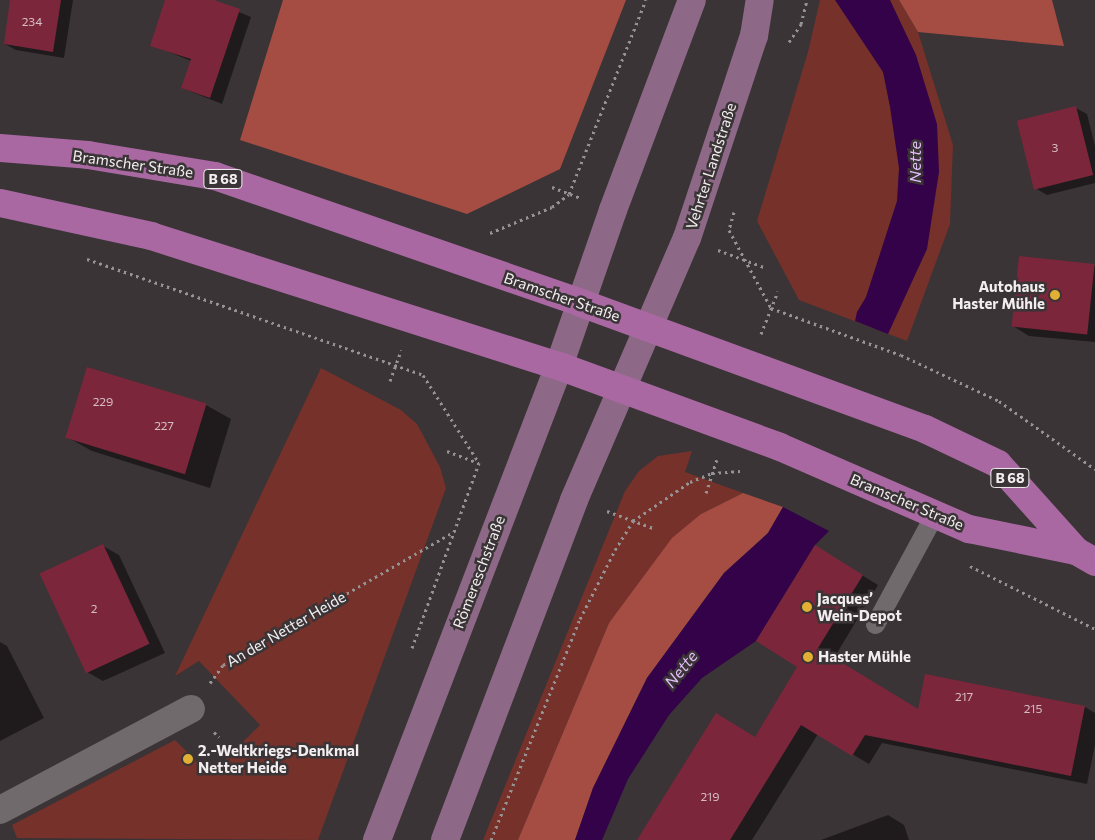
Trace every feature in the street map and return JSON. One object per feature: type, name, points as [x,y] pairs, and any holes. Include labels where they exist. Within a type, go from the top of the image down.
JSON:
[{"type":"main road","points":[[581,303],[692,0]]},
{"type":"main road","name":"Vehrter Landstraße","points":[[650,328],[687,238],[754,36],[760,0]]},
{"type":"main road","name":"Bramscher Straße","points":[[0,148],[88,155],[216,176],[581,303],[925,430],[998,464],[1086,556]]},
{"type":"main road","name":"Bramscher Straße","points":[[0,203],[151,236],[559,366],[624,388],[780,447],[969,529],[1086,556]]},
{"type":"main road","name":"Römereschstraße","points":[[377,840],[559,366],[581,303]]},
{"type":"main road","points":[[445,840],[574,500],[650,328]]},
{"type":"street","points":[[0,810],[191,709]]},
{"type":"lane","points":[[875,624],[935,513]]},
{"type":"path","points":[[483,234],[492,233],[552,208],[569,194],[646,0]]},
{"type":"path","points":[[800,24],[807,0]]},
{"type":"path","points":[[552,187],[569,194]]},
{"type":"path","points":[[81,258],[396,364],[423,376],[479,463]]},
{"type":"path","points":[[764,267],[747,261],[771,308],[901,355],[999,401],[1095,469]]},
{"type":"path","points":[[771,308],[778,291]]},
{"type":"path","points":[[390,381],[396,364]]},
{"type":"path","points":[[447,451],[479,463]]},
{"type":"path","name":"An der Netter Heide","points":[[191,709],[223,665],[454,531],[479,463]]},
{"type":"path","points":[[491,840],[580,619],[615,550],[634,521],[690,482],[712,473],[706,492]]},
{"type":"path","points":[[634,521],[653,528]]},
{"type":"shaded area","points":[[283,0],[626,0],[560,169],[467,214],[240,140]]},
{"type":"shaded area","points":[[820,0],[899,0],[918,32],[953,145],[950,224],[907,341],[799,300],[757,221],[808,52]]},
{"type":"shaded area","points":[[899,0],[1052,0],[1064,46],[918,32]]},
{"type":"shaded area","points":[[321,368],[401,410],[417,424],[440,467],[446,488],[318,840],[17,838],[12,825],[175,740],[210,775],[260,725],[199,661],[175,676]]},
{"type":"shaded area","points":[[692,451],[685,472],[743,493],[701,514],[609,623],[518,840],[483,840],[625,491],[639,471],[658,456]]},
{"type":"shaded area","points":[[743,493],[783,507],[768,533],[724,573],[647,678],[593,788],[575,840],[518,840],[609,623],[672,538],[701,514]]},
{"type":"water","name":"Nette","points":[[835,0],[890,0],[916,55],[937,124],[939,172],[927,249],[888,334],[855,321],[857,312],[866,297],[897,201],[899,168],[890,107],[883,72]]},
{"type":"water","name":"Nette","points":[[783,507],[829,531],[815,545],[756,641],[702,678],[669,715],[628,779],[602,840],[575,840],[593,788],[647,678],[724,573],[768,533]]},
{"type":"building","points":[[10,0],[61,0],[53,52],[4,44]]},
{"type":"building","points":[[165,0],[214,0],[240,9],[210,98],[181,88],[191,59],[150,46]]},
{"type":"building","points":[[1076,106],[1093,175],[1034,190],[1017,121]]},
{"type":"building","name":"Autohaus Haster Mühle","points":[[1019,256],[1095,264],[1087,335],[1012,327]]},
{"type":"building","points":[[87,367],[207,404],[185,474],[65,438]]},
{"type":"building","points":[[103,544],[149,644],[86,673],[40,574]]},
{"type":"building","points":[[815,545],[863,575],[818,648],[918,709],[925,674],[1085,706],[1071,776],[865,735],[852,756],[801,725],[730,840],[637,840],[716,713],[755,737],[797,667],[756,641]]},
{"type":"place","name":"Autohaus Haster Mühle","points":[[1055,295]]},
{"type":"place","name":"Jacques’ Wein-Depot","points":[[807,607]]},
{"type":"place","name":"Haster Mühle","points":[[808,657]]},
{"type":"place","name":"2.-Weltkriegs-Denkmal Netter Heide","points":[[188,759]]}]
